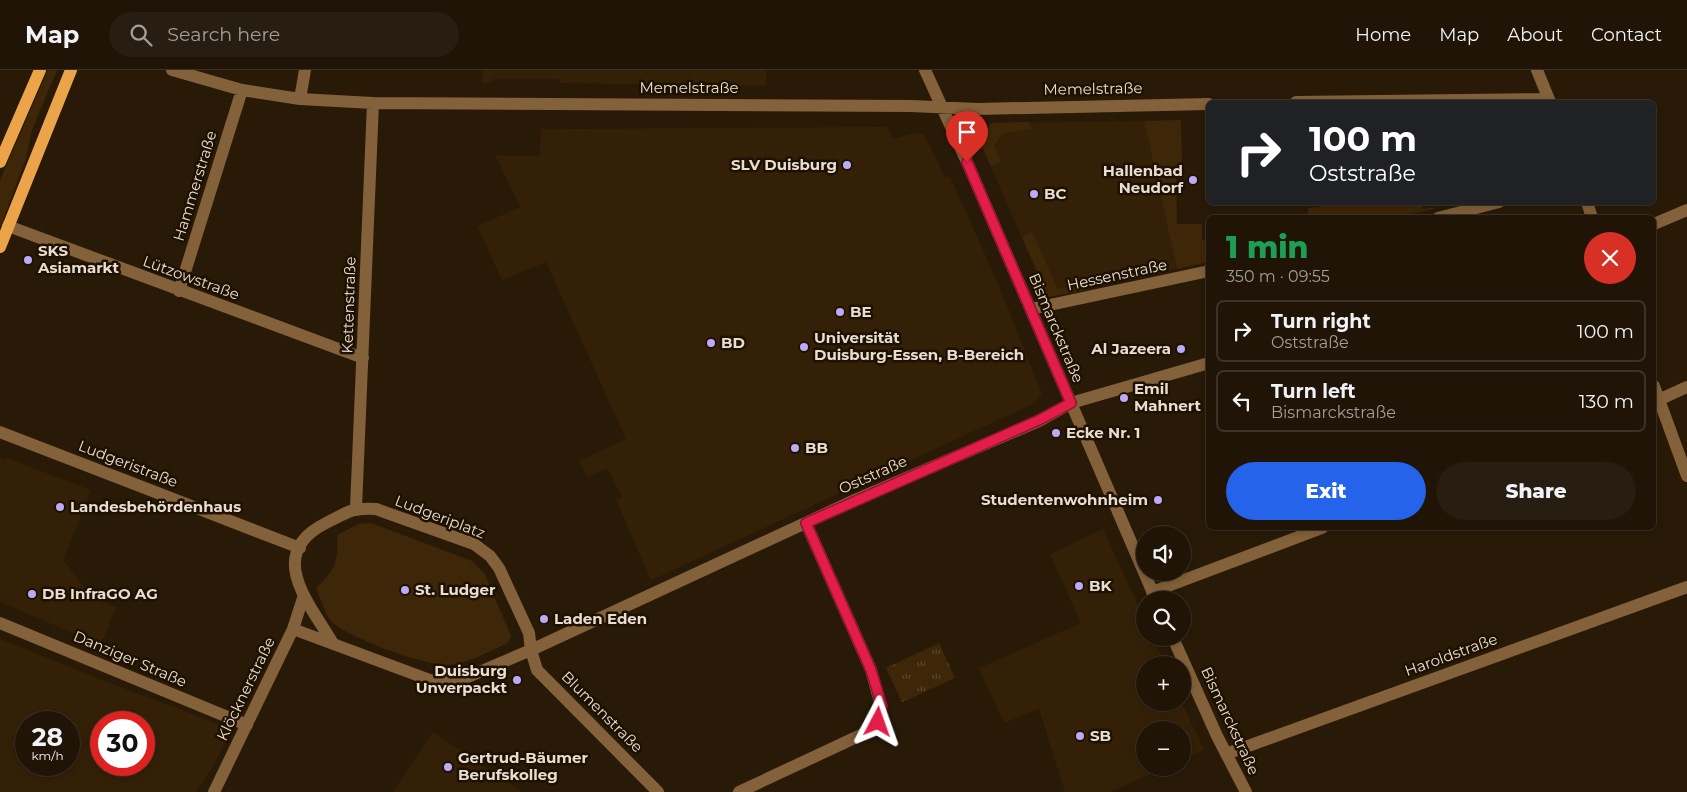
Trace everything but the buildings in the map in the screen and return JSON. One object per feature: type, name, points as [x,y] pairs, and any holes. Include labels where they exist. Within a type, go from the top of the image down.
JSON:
[{"type":"main road","points":[[0,162],[40,70]]},
{"type":"main road","points":[[0,247],[71,70]]},
{"type":"street","name":"Memelstraße","points":[[172,70],[242,90],[300,99],[373,103],[942,108],[1206,104]]},
{"type":"street","points":[[300,99],[305,70]]},
{"type":"street","name":"Bismarckstraße","points":[[925,70],[1031,309],[1152,591]]},
{"type":"street","points":[[1536,70],[1549,100]]},
{"type":"street","name":"Hammerstraße","points":[[179,291],[242,90]]},
{"type":"street","name":"Kettenstraße","points":[[356,508],[373,103]]},
{"type":"street","points":[[1449,215],[1488,205]]},
{"type":"street","points":[[1656,223],[1687,210]]},
{"type":"street","name":"Lützowstraße","points":[[8,226],[363,358]]},
{"type":"street","name":"Hessenstraße","points":[[1031,309],[1206,272]]},
{"type":"street","name":"Oststraße","points":[[531,650],[806,523],[1039,420],[1071,403],[1206,364]]},
{"type":"street","points":[[1687,387],[1656,401],[1687,476]]},
{"type":"street","name":"Ludgeristraße","points":[[0,432],[300,548]]},
{"type":"street","points":[[332,642],[316,614],[303,598],[296,578],[295,563],[300,548],[307,536],[320,526],[356,508]]},
{"type":"street","name":"Ludgeriplatz","points":[[356,508],[376,510],[474,544],[490,556],[499,568],[529,633],[531,650]]},
{"type":"street","points":[[739,792],[863,734],[878,722],[882,706],[871,670],[806,523]]},
{"type":"street","points":[[1166,591],[1317,530]]},
{"type":"street","name":"Haroldstraße","points":[[1226,754],[1687,587]]},
{"type":"street","name":"Klöcknerstraße","points":[[214,792],[294,629],[303,598]]},
{"type":"street","name":"Danziger Straße","points":[[0,623],[248,725]]},
{"type":"street","points":[[294,629],[438,683],[463,679],[531,650]]},
{"type":"street","name":"Bismarckstraße","points":[[1177,646],[1226,754],[1246,792]]},
{"type":"street","name":"Blumenstraße","points":[[531,650],[537,670],[658,792]]},
{"type":"shaded area","points":[[482,70],[766,70],[766,86],[560,83],[559,79],[493,79],[492,83],[483,83]]},
{"type":"shaded area","name":"Universität Duisburg-Essen, B-Bereich","points":[[1144,121],[1177,269],[1048,297],[979,140],[991,123]]},
{"type":"shaded area","name":"Universität Duisburg-Essen, B-Bereich","points":[[887,127],[893,139],[914,133],[924,134],[945,177],[950,176],[999,286],[1042,394],[1035,403],[651,580],[616,500],[622,497],[607,468],[587,477],[579,461],[626,439],[546,262],[502,280],[477,226],[520,207],[495,155],[540,156],[541,129]]},
{"type":"shaded area","points":[[0,458],[5,460],[6,458],[91,490],[63,560],[91,596],[116,607],[101,645],[0,602]]},
{"type":"shaded area","points":[[1103,529],[1136,601],[1136,646],[1157,646],[1161,656],[1136,656],[1136,711],[1186,711],[1190,721],[1136,721],[1136,776],[1146,776],[1110,792],[1065,792],[1039,709],[1004,723],[979,668],[1081,623],[1050,554]]},
{"type":"shaded area","points":[[0,639],[232,729],[211,770],[196,792],[0,792]]},
{"type":"shaded area","points":[[1191,722],[1204,750],[1191,756]]},
{"type":"shaded area","name":"Gertrud-Bäumer Berufskolleg","points":[[433,732],[522,792],[393,792]]},
{"type":"green space","points":[[48,70],[57,70],[32,130],[26,159],[0,228],[0,180]]},
{"type":"green space","points":[[1181,120],[1182,172],[1176,173],[1177,224],[1202,224],[1202,240],[1206,240],[1206,263],[1177,269],[1144,121]]},
{"type":"green space","points":[[1028,122],[1031,129],[1003,133],[994,145],[1001,162],[991,166],[979,140],[991,123]]},
{"type":"green space","points":[[1320,205],[1422,205],[1423,209],[1434,207],[1434,209],[1406,215],[1308,215],[1308,208],[1320,207]]},
{"type":"green space","points":[[1032,232],[1058,289],[1085,283],[1087,290],[1048,297],[1022,237]]},
{"type":"green space","points":[[371,523],[472,561],[485,574],[511,636],[508,643],[463,662],[447,665],[436,664],[367,642],[338,627],[330,620],[316,588],[332,570],[337,551],[337,535],[359,524]]},
{"type":"green space","points":[[939,643],[955,678],[902,702],[886,668]]},
{"type":"place","name":"SLV Duisburg","points":[[847,165]]},
{"type":"place","name":"Hallenbad Neudorf","points":[[1193,180]]},
{"type":"place","name":"BC","points":[[1034,194]]},
{"type":"place","name":"SKS Asiamarkt","points":[[28,260]]},
{"type":"place","name":"BE","points":[[840,312]]},
{"type":"place","name":"BD","points":[[711,343]]},
{"type":"place","name":"Universität Duisburg-Essen, B-Bereich","points":[[804,347]]},
{"type":"place","name":"Al Jazeera","points":[[1181,349]]},
{"type":"place","name":"Emil Mahnert","points":[[1124,398]]},
{"type":"place","name":"Ecke Nr. 1","points":[[1056,433]]},
{"type":"place","name":"BB","points":[[795,448]]},
{"type":"place","name":"Studentenwohnheim","points":[[1158,500]]},
{"type":"place","name":"Landesbehördenhaus","points":[[60,507]]},
{"type":"place","name":"BK","points":[[1079,586]]},
{"type":"place","name":"St. Ludger","points":[[405,590]]},
{"type":"place","name":"DB InfraGO AG","points":[[32,594]]},
{"type":"place","name":"Laden Eden","points":[[544,619]]},
{"type":"place","name":"Duisburg Unverpackt","points":[[517,680]]},
{"type":"place","name":"SB","points":[[1080,736]]},
{"type":"place","name":"Gertrud-Bäumer Berufskolleg","points":[[448,767]]},
{"type":"route","points":[[878,722],[882,706],[871,670],[806,523],[1039,420],[1071,403],[967,162]]}]
